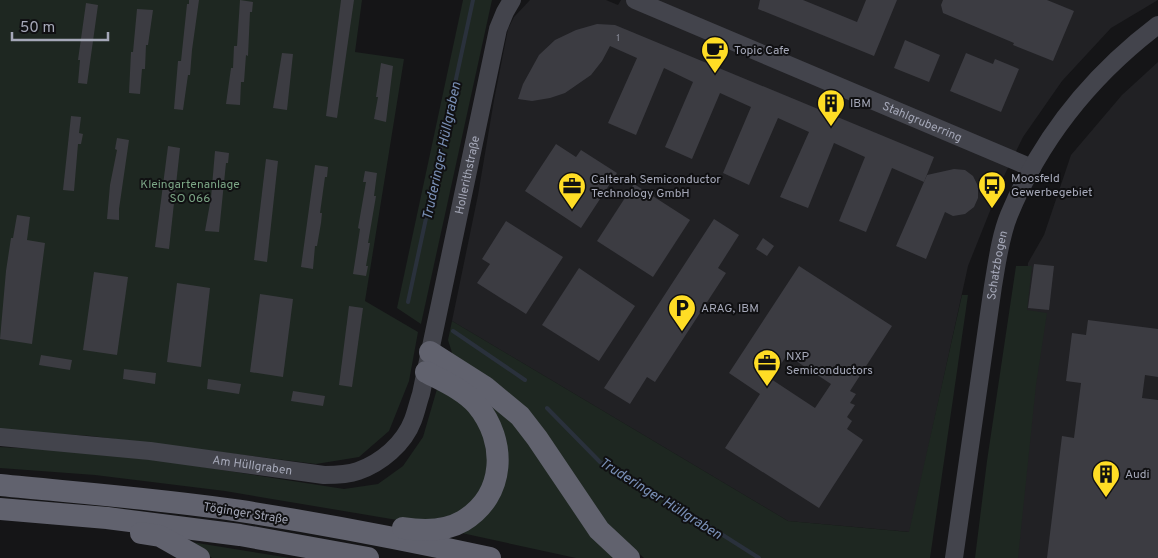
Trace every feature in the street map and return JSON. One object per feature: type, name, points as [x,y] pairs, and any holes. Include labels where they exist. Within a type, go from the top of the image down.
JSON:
[{"type":"highway","points":[[270,516],[307,512],[413,530],[436,530],[462,522],[477,510],[491,492],[498,473],[498,449],[491,426],[476,404],[450,384],[428,362]]},
{"type":"highway","points":[[428,362],[485,387],[520,416],[599,530],[629,558]]},
{"type":"highway","name":"Töginger Straße","points":[[0,485],[241,511],[435,546],[490,558]]},
{"type":"highway","name":"Töginger Straße","points":[[0,510],[107,518],[240,535],[368,558]]},
{"type":"highway","points":[[107,518],[125,530],[160,536],[200,558]]},
{"type":"main road","name":"Hollerithstraße","points":[[428,362],[498,29],[512,0]]},
{"type":"main road","name":"Stahlgruberring","points":[[642,3],[1032,168]]},
{"type":"main road","name":"Schatzbogen","points":[[954,558],[999,253],[1008,217],[1032,168],[1068,111],[1109,66],[1158,25]]},
{"type":"main road","name":"Am Hüllgraben","points":[[0,438],[150,451],[316,474],[339,475],[357,472],[393,450],[413,422],[428,362]]},
{"type":"shaded area","points":[[530,0],[606,0],[618,5],[621,0],[1158,0],[1111,28],[1062,81],[1023,137],[1004,176],[968,266],[910,532],[788,521],[452,321],[478,195],[508,29],[514,17]]},
{"type":"shaded area","points":[[1158,62],[1158,558],[1011,558],[1028,263],[1044,235],[1071,155],[1122,95]]},
{"type":"green space","name":"Kleingartenanlage SO 066","points":[[0,0],[362,0],[355,52],[404,59],[365,301],[418,332],[409,381],[389,431],[359,457],[316,464],[91,436],[0,430]]},
{"type":"green space","points":[[463,0],[492,0],[421,324],[397,308]]},
{"type":"green space","points":[[1016,266],[1032,266],[1027,310],[1047,313],[1036,385],[1018,558],[975,558],[987,461]]},
{"type":"green space","points":[[962,295],[968,295],[930,558],[644,558],[610,527],[454,359],[448,340],[452,321],[788,521],[909,532]]},
{"type":"green space","points":[[450,373],[508,417],[618,558],[576,558],[457,532],[506,463]]},
{"type":"green space","points":[[437,389],[456,396],[488,434],[489,479],[462,513],[415,523],[225,491],[95,475],[0,468],[0,447],[73,451],[171,462],[344,489],[378,484],[403,466],[423,437]]},
{"type":"green space","points":[[191,542],[290,558],[212,558]]},
{"type":"building","points":[[189,0],[199,0],[190,75],[188,75],[183,110],[174,109],[178,61],[181,61]]},
{"type":"building","points":[[240,0],[253,2],[252,12],[250,12],[248,56],[246,55],[244,82],[241,82],[240,105],[226,104],[231,68],[233,68],[234,46],[237,46]]},
{"type":"building","points":[[341,0],[354,0],[337,118],[326,116]]},
{"type":"building","points":[[760,0],[803,0],[857,22],[866,0],[897,0],[874,56],[758,9]]},
{"type":"building","points":[[943,0],[1047,0],[1074,11],[1053,61],[943,13],[941,5]]},
{"type":"building","points":[[86,3],[98,5],[87,84],[78,83],[80,60],[78,60]]},
{"type":"building","points":[[137,9],[153,10],[148,45],[146,45],[145,69],[142,69],[140,94],[129,93],[131,52],[133,52]]},
{"type":"building","name":"IBM","points":[[597,24],[615,25],[934,157],[924,182],[892,168],[866,232],[839,221],[865,157],[834,143],[808,208],[780,197],[809,132],[778,118],[749,185],[723,173],[751,107],[720,93],[692,159],[665,147],[693,82],[664,68],[636,135],[608,123],[637,58],[610,46],[602,61],[591,75],[565,93],[532,101],[518,99],[523,84],[539,55],[555,40],[576,30]]},
{"type":"building","points":[[905,40],[940,55],[929,82],[894,68]]},
{"type":"building","points":[[282,53],[293,54],[287,110],[273,108]]},
{"type":"building","points":[[966,53],[993,64],[995,59],[1019,69],[1001,112],[950,91]]},
{"type":"building","points":[[381,63],[393,66],[386,122],[374,119]]},
{"type":"building","points":[[71,116],[81,117],[79,133],[83,134],[81,144],[78,144],[74,191],[63,190]]},
{"type":"building","points":[[117,138],[129,140],[119,220],[107,219]]},
{"type":"building","points":[[556,144],[576,157],[581,150],[617,173],[581,228],[525,191]]},
{"type":"building","points":[[168,146],[180,148],[169,249],[155,247]]},
{"type":"building","points":[[215,151],[229,153],[228,163],[226,163],[219,232],[205,231],[211,198]]},
{"type":"building","points":[[266,159],[278,161],[267,262],[254,260]]},
{"type":"building","points":[[315,165],[328,167],[327,177],[325,177],[320,213],[322,213],[321,223],[317,246],[315,246],[313,269],[301,267]]},
{"type":"building","points":[[954,169],[965,170],[973,176],[978,186],[978,198],[974,207],[965,214],[953,216],[945,212],[926,259],[896,246],[927,175]]},
{"type":"building","points":[[365,171],[377,173],[374,196],[376,196],[368,243],[370,243],[366,276],[353,274],[366,182],[363,182]]},
{"type":"building","points":[[634,184],[690,220],[653,277],[597,241]]},
{"type":"building","points":[[17,215],[30,217],[27,240],[45,243],[32,344],[0,339],[6,271]]},
{"type":"building","points":[[714,219],[739,235],[718,268],[726,273],[655,382],[647,377],[630,404],[604,388]]},
{"type":"building","points":[[506,221],[563,257],[526,314],[477,283],[490,264],[482,259]]},
{"type":"building","points":[[763,238],[774,246],[767,256],[756,249]]},
{"type":"building","points":[[1034,264],[1054,266],[1049,310],[1028,308]]},
{"type":"building","name":"NXP Semiconductors","points":[[799,266],[892,326],[850,391],[856,394],[850,403],[855,405],[847,417],[852,421],[847,429],[863,440],[819,508],[725,448],[760,394],[729,373]],"holes":[[[787,355],[831,384],[815,408],[771,379]]]},
{"type":"building","points":[[579,268],[635,306],[599,361],[542,325]]},
{"type":"building","points":[[94,272],[128,277],[117,355],[83,350]]},
{"type":"building","points":[[177,283],[210,288],[201,367],[167,362]]},
{"type":"building","points":[[260,294],[293,299],[283,377],[250,372]]},
{"type":"building","points":[[349,306],[363,308],[352,387],[339,385]]},
{"type":"building","name":"Audi","points":[[1088,320],[1158,329],[1158,377],[1145,375],[1142,398],[1158,400],[1158,558],[1047,558],[1062,436],[1074,438],[1081,383],[1066,381],[1072,333],[1086,335]]},
{"type":"building","points":[[41,355],[72,360],[70,370],[39,365]]},
{"type":"building","points":[[124,369],[156,373],[155,384],[123,379]]},
{"type":"building","points":[[208,379],[241,384],[239,394],[207,389]]},
{"type":"building","points":[[293,391],[325,396],[323,406],[291,401]]},
{"type":"waterway","name":"Truderinger Hüllgraben","points":[[408,302],[473,0]]},
{"type":"waterway","name":"Truderinger Hüllgraben","points":[[453,331],[525,380]]},
{"type":"waterway","name":"Truderinger Hüllgraben","points":[[547,408],[600,462],[674,504],[759,558]]},
{"type":"place","name":"Topic Cafe","points":[[715,74]]},
{"type":"place","name":"IBM","points":[[831,127]]},
{"type":"place","name":"Moosfeld Gewerbegebiet","points":[[992,209]]},
{"type":"place","name":"Calterah Semiconductor Technology GmbH","points":[[572,210]]},
{"type":"place","name":"ARAG, IBM","points":[[682,332]]},
{"type":"place","name":"NXP Semiconductors","points":[[767,387]]},
{"type":"place","name":"Audi","points":[[1106,498]]}]
